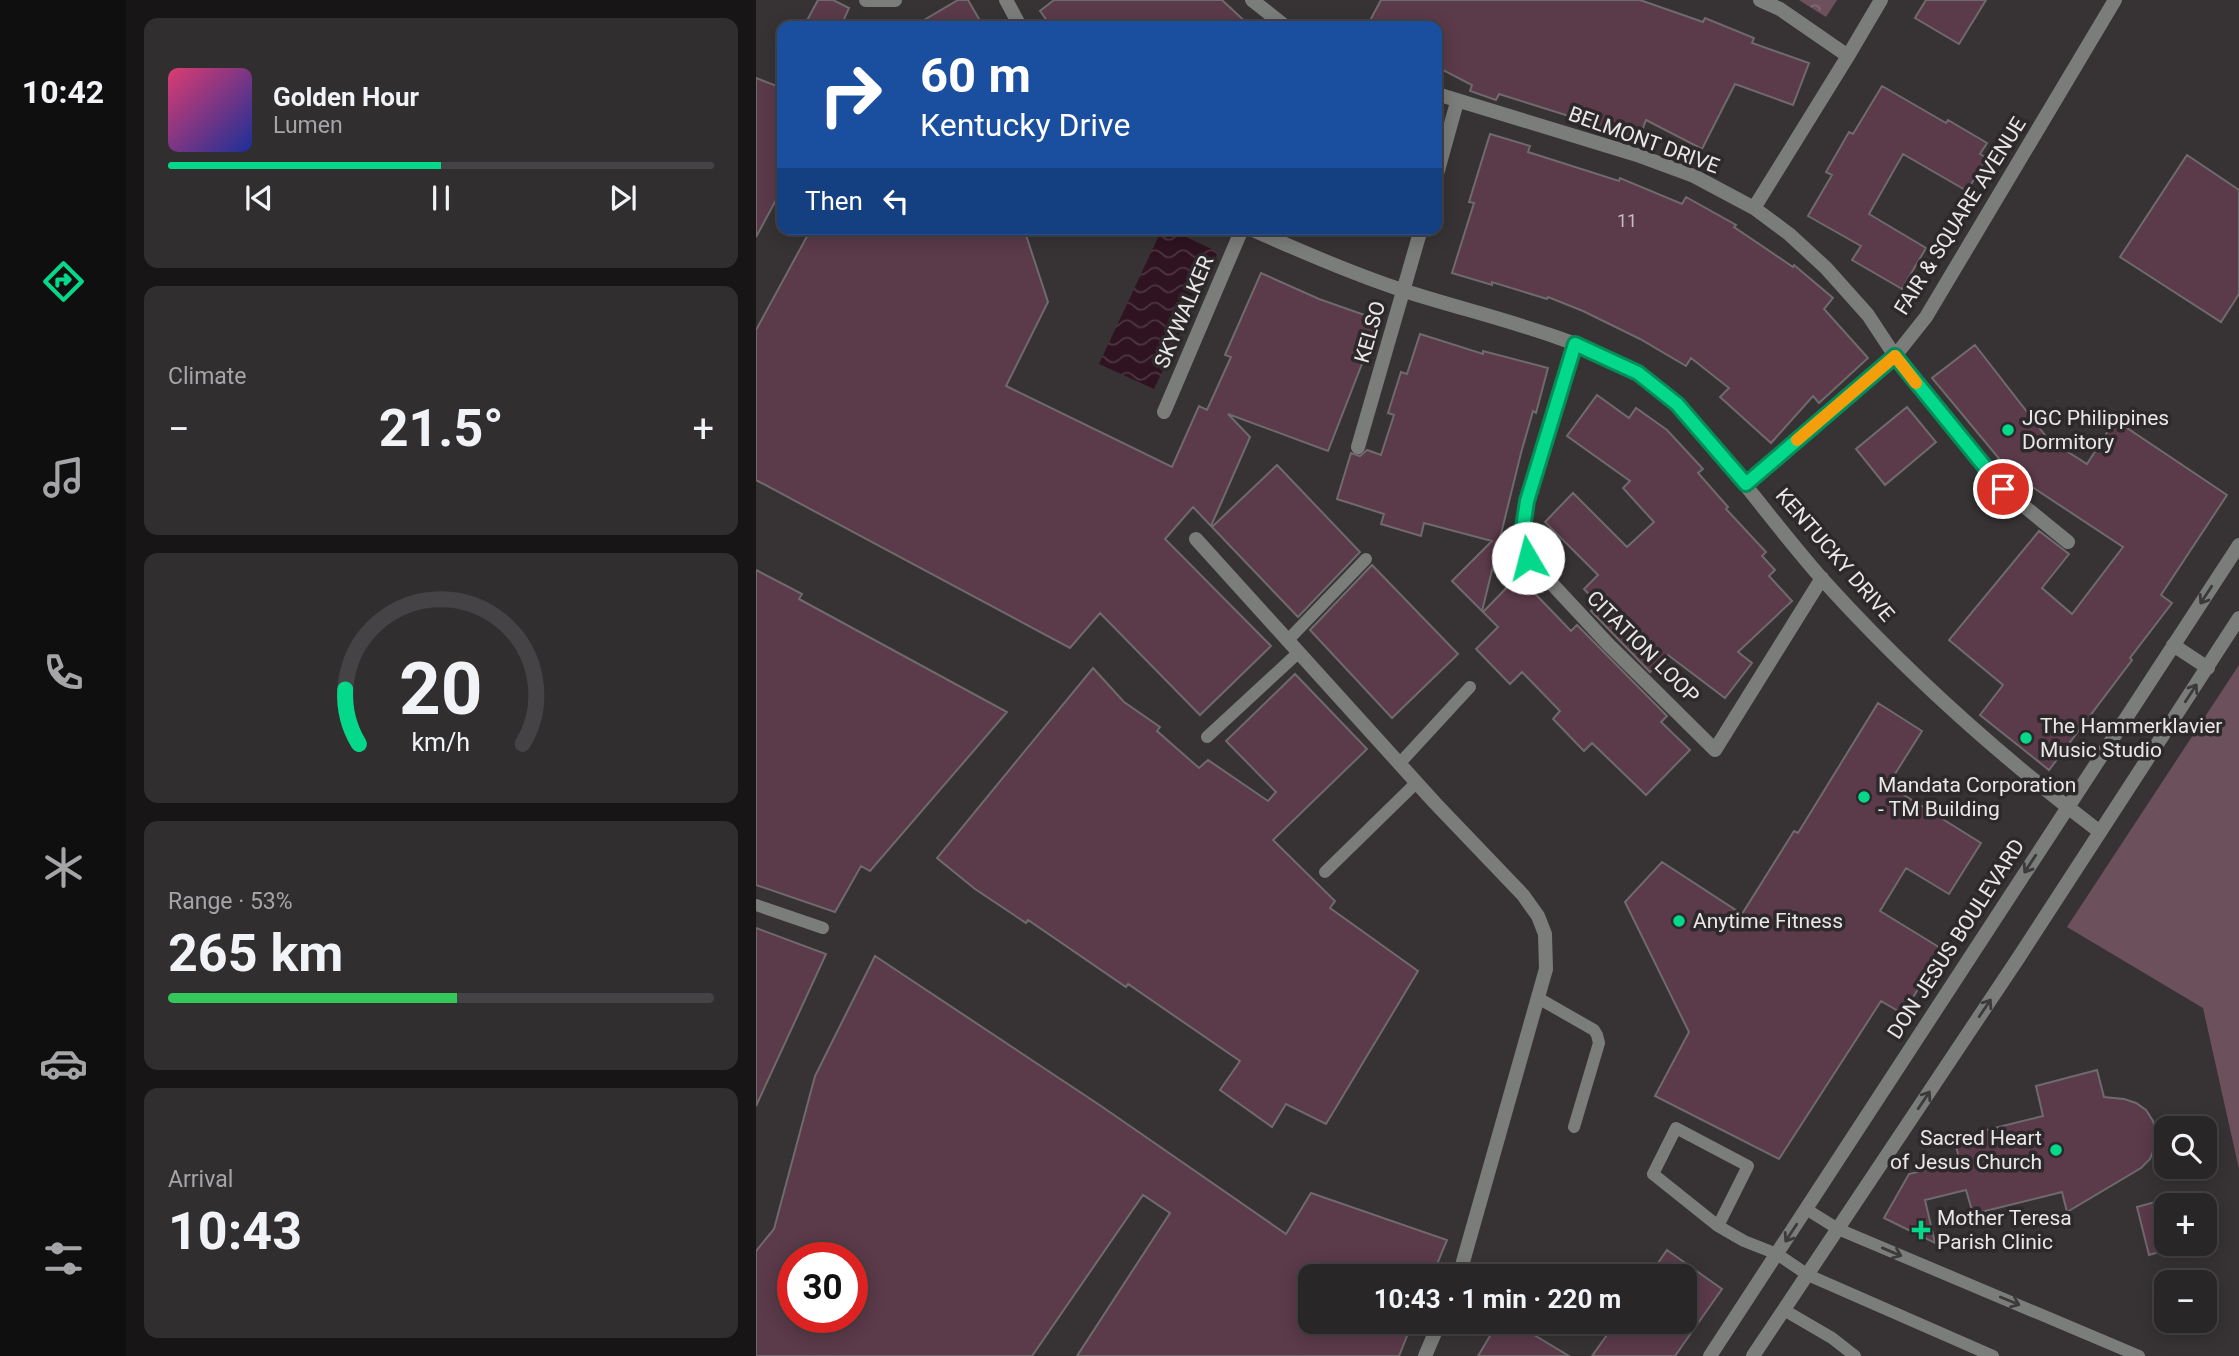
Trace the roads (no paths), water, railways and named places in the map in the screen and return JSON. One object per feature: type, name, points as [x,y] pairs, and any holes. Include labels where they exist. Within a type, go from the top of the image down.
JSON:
[{"type":"street","points":[[866,0],[895,0]]},
{"type":"street","points":[[1006,0],[1017,21]]},
{"type":"street","points":[[1252,0],[1279,21]]},
{"type":"street","points":[[1760,0],[1780,9],[1849,56]]},
{"type":"street","points":[[1754,208],[1881,0]]},
{"type":"street","name":"FAIR & SQUARE AVENUE","points":[[1746,484],[1895,356],[1926,317],[2115,0]]},
{"type":"street","name":"BELMONT DRIVE","points":[[1442,96],[1660,163],[1694,176],[1754,208],[1789,234],[1826,268],[1868,315],[1895,356],[2003,489],[2068,542]]},
{"type":"street","points":[[1442,156],[1457,102]]},
{"type":"street","name":"SKYWALKER","points":[[1164,412],[1239,235]]},
{"type":"street","name":"KENTUCKY DRIVE","points":[[1264,235],[1312,257],[1404,290],[1575,344],[1638,373],[1677,404],[1822,579],[1953,712],[2100,832]]},
{"type":"street","name":"KELSO","points":[[1359,447],[1419,235]]},
{"type":"street","name":"CITATION LOOP","points":[[1575,344],[1527,501],[1522,534],[1528,558],[1608,644],[1715,750],[1822,579]]},
{"type":"street","points":[[1196,539],[1416,783],[1523,895],[1538,916],[1545,934],[1546,969],[1462,1264]]},
{"type":"street","name":"DON JESUS BOULEVARD","points":[[1710,1356],[2173,645],[2238,550]]},
{"type":"street","points":[[1753,1356],[2239,618]]},
{"type":"street","points":[[2173,645],[2208,668]]},
{"type":"street","points":[[1425,1356],[1434,1334]]},
{"type":"lane","points":[[1287,640],[1366,559]]},
{"type":"lane","points":[[1207,737],[1298,653]]},
{"type":"lane","points":[[1399,764],[1470,687]]},
{"type":"lane","points":[[1325,872],[1416,783]]},
{"type":"lane","points":[[756,905],[822,928]]},
{"type":"lane","points":[[1538,998],[1587,1026],[1597,1035],[1599,1043],[1574,1127]]},
{"type":"lane","points":[[1718,1226],[1748,1167],[1676,1128],[1653,1174],[1718,1226],[1744,1241],[1777,1254],[1808,1275],[1993,1356]]},
{"type":"lane","points":[[1806,1209],[1838,1229],[2139,1356]]},
{"type":"lane","points":[[1784,1310],[1832,1338],[1855,1356]]},
{"type":"water","points":[[1159,235],[1182,235],[1218,252],[1154,389],[1099,364]]},
{"type":"place","name":"JGC Philippines Dormitory","points":[[2008,430]]},
{"type":"place","name":"The Hammerklavier Music Studio","points":[[2026,738]]},
{"type":"place","name":"Mandata Corporation - TM Building","points":[[1864,797]]},
{"type":"place","name":"Anytime Fitness","points":[[1679,921]]},
{"type":"place","name":"Sacred Heart of Jesus Church","points":[[2056,1150]]},
{"type":"place","name":"Mother Teresa Parish Clinic","points":[[1921,1230]]}]
